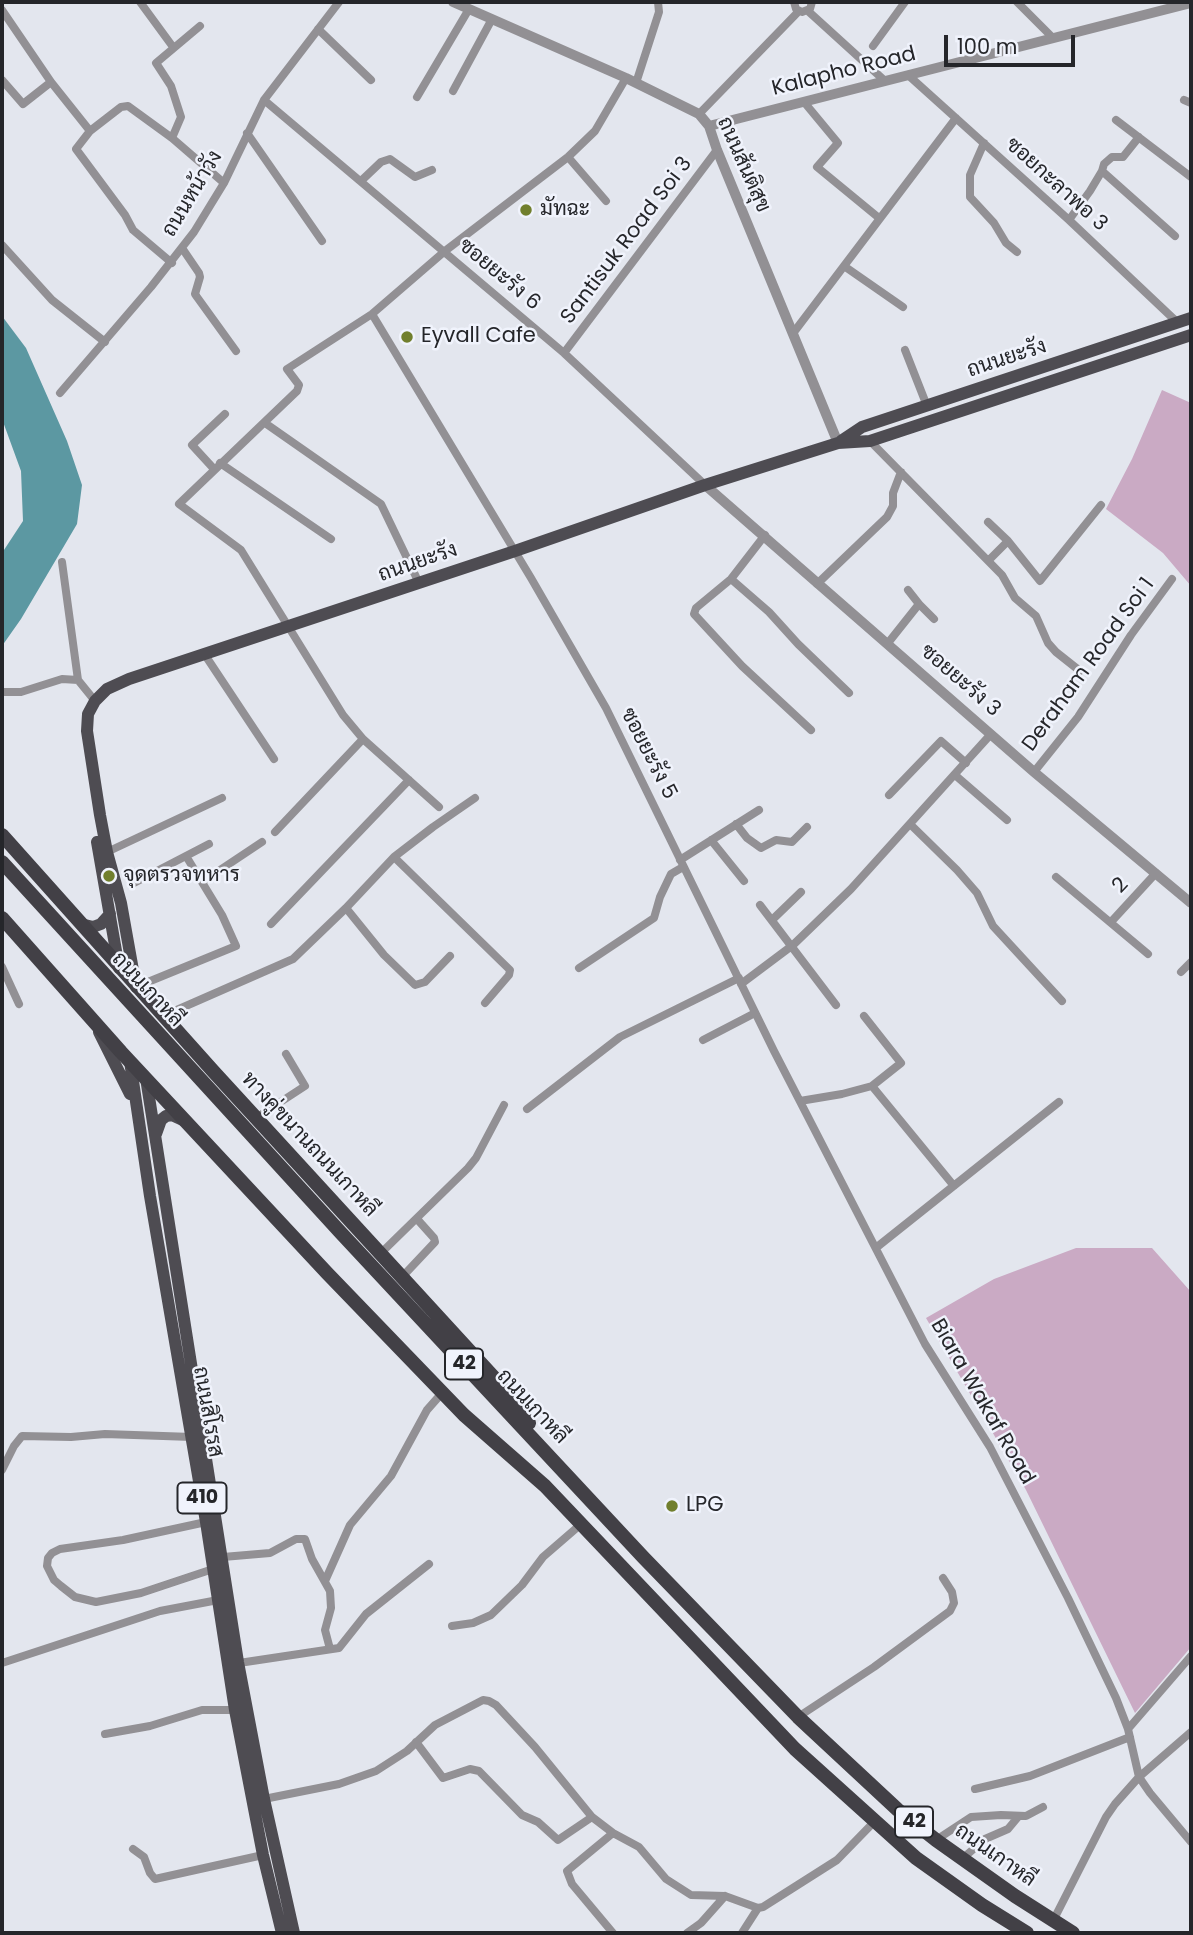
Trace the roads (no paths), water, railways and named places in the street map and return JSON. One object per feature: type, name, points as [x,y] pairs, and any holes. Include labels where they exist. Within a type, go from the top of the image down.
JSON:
[{"type":"highway","name":"ทางคู่ขนานถนนเกาหลี","points":[[2,835],[120,968],[140,985],[163,1016],[499,1383],[579,1489]]},
{"type":"highway","points":[[2,848],[35,884],[81,924]]},
{"type":"highway","name":"ถนนเกาหลี","points":[[2,862],[643,1558],[798,1717],[888,1801],[936,1840],[1073,1933]]},
{"type":"highway","points":[[2,918],[91,1019],[442,1393]]},
{"type":"highway","name":"42","points":[[442,1393],[545,1486],[795,1749],[874,1822],[916,1858],[1027,1933]]},
{"type":"highway","points":[[643,1558],[643,1591]]},
{"type":"highway","points":[[754,1706],[772,1689]]},
{"type":"main road","name":"ถนนยะรัง","points":[[838,443],[862,427],[1191,318]]},
{"type":"main road","name":"ถนนยะรัง","points":[[95,701],[107,689],[129,680],[705,485],[838,443],[870,441],[1191,335]]},
{"type":"main road","points":[[1046,366],[1051,380]]},
{"type":"main road","points":[[95,701],[88,715],[87,731],[94,782],[107,852],[140,985]]},
{"type":"main road","points":[[94,782],[94,819],[120,968]]},
{"type":"main road","points":[[81,924],[93,927],[102,924],[110,914]]},
{"type":"main road","points":[[91,1019],[119,1069],[137,1110]]},
{"type":"main road","name":"ถนนสิโรรส","points":[[130,1061],[234,1710],[263,1856],[282,1933]]},
{"type":"main road","name":"ถนนสิโรรส","points":[[146,1078],[239,1663],[264,1799],[294,1933]]},
{"type":"main road","points":[[155,1136],[166,1116],[172,1115],[188,1122]]},
{"type":"street","points":[[140,2],[173,47]]},
{"type":"street","name":"ถนนหน้าวัง","points":[[60,393],[172,263],[224,183],[264,100],[339,2]]},
{"type":"street","name":"ถนนสันติสุข","points":[[453,2],[699,114],[709,126],[838,443]]},
{"type":"street","points":[[439,807],[363,738],[343,715],[241,550],[179,504],[299,388],[287,369],[372,314],[445,251],[568,157],[595,131],[631,81],[659,12],[658,2]]},
{"type":"street","points":[[794,2],[885,81]]},
{"type":"street","points":[[699,114],[812,2]]},
{"type":"street","points":[[873,46],[905,2]]},
{"type":"street","points":[[1017,2],[1053,38]]},
{"type":"street","name":"Kalapho Road","points":[[709,126],[1191,3]]},
{"type":"street","points":[[417,97],[469,9]]},
{"type":"street","points":[[2,10],[51,82],[90,131]]},
{"type":"street","points":[[453,91],[492,19]]},
{"type":"street","points":[[172,138],[181,117],[171,86],[156,63],[200,26]]},
{"type":"street","points":[[318,29],[371,80]]},
{"type":"street","name":"ซอยกะลาพอ 3","points":[[908,75],[1069,220],[1178,323]]},
{"type":"street","points":[[2,80],[23,104],[51,82]]},
{"type":"street","name":"ซอยยะรัง 6","points":[[264,100],[564,353],[705,485]]},
{"type":"street","points":[[804,102],[838,144],[817,167],[879,218]]},
{"type":"street","points":[[172,263],[133,230],[76,149],[90,131],[121,107],[128,106],[172,138],[224,183]]},
{"type":"street","points":[[794,332],[956,118]]},
{"type":"street","points":[[1116,120],[1191,177]]},
{"type":"street","points":[[247,133],[322,241]]},
{"type":"street","points":[[1069,220],[1108,159],[1124,157],[1139,137]]},
{"type":"street","points":[[984,143],[970,175],[970,197],[994,223],[1006,243],[1017,252]]},
{"type":"street","name":"Santisuk Road Soi 3","points":[[564,353],[717,150]]},
{"type":"street","points":[[568,157],[606,201]]},
{"type":"street","points":[[361,181],[381,162],[390,159],[415,177],[432,170]]},
{"type":"street","points":[[1102,172],[1175,236]]},
{"type":"street","points":[[2,245],[52,300],[105,342]]},
{"type":"street","points":[[182,248],[199,273],[195,290],[197,297],[236,351]]},
{"type":"street","points":[[844,266],[903,307]]},
{"type":"street","name":"ซอยยะรัง 5","points":[[372,314],[606,708],[740,981]]},
{"type":"street","points":[[905,350],[927,405]]},
{"type":"street","points":[[225,414],[192,445],[217,466],[331,539]]},
{"type":"street","points":[[265,423],[381,504],[419,583]]},
{"type":"street","points":[[870,441],[1003,575],[1015,597],[1036,616],[1048,643],[1080,671]]},
{"type":"street","points":[[817,584],[887,517],[893,506],[893,493],[901,471]]},
{"type":"street","name":"ซอยยะรัง 3","points":[[705,485],[1034,772],[1191,903]]},
{"type":"street","points":[[988,522],[1008,541],[1040,581],[1101,505]]},
{"type":"street","points":[[765,535],[731,579],[696,608],[694,614],[742,666],[811,730]]},
{"type":"street","points":[[989,560],[1008,541]]},
{"type":"street","points":[[62,562],[78,680],[95,701]]},
{"type":"street","points":[[731,579],[769,612],[798,644],[849,692]]},
{"type":"street","name":"Deraham Road Soi 1","points":[[1034,772],[1078,717],[1131,635],[1172,579]]},
{"type":"street","points":[[908,590],[934,619]]},
{"type":"street","points":[[888,643],[919,604]]},
{"type":"street","points":[[205,655],[274,759]]},
{"type":"street","points":[[2,692],[21,692],[62,678],[78,680]]},
{"type":"street","points":[[527,1109],[620,1037],[740,981],[793,945],[851,889],[991,734]]},
{"type":"street","points":[[275,832],[363,738]]},
{"type":"street","points":[[889,795],[941,741],[966,763]]},
{"type":"street","points":[[955,775],[1007,820]]},
{"type":"street","points":[[271,924],[409,780]]},
{"type":"street","points":[[107,852],[222,798]]},
{"type":"street","points":[[163,1016],[293,960],[394,856],[475,798]]},
{"type":"street","points":[[579,968],[654,918],[671,874],[681,863],[711,840],[760,810]]},
{"type":"street","points":[[736,824],[747,838],[761,848],[776,840],[792,842],[807,827]]},
{"type":"street","points":[[911,825],[977,893],[993,926],[1062,1001]]},
{"type":"street","points":[[711,840],[744,881]]},
{"type":"street","points":[[202,882],[262,842]]},
{"type":"street","points":[[132,884],[209,844]]},
{"type":"street","points":[[140,985],[236,946],[222,915],[186,856]]},
{"type":"street","points":[[394,856],[510,970],[509,975],[485,1003]]},
{"type":"street","name":"2","points":[[1111,922],[1156,873]]},
{"type":"street","points":[[1056,877],[1147,954]]},
{"type":"street","points":[[772,920],[801,892]]},
{"type":"street","points":[[760,905],[836,1005]]},
{"type":"street","points":[[346,908],[384,955],[415,985],[425,982],[450,956]]},
{"type":"street","points":[[1181,972],[1191,962]]},
{"type":"street","points":[[2,967],[19,1004]]},
{"type":"street","name":"Biara Wakaf Road","points":[[740,981],[925,1344],[990,1447],[1022,1506],[1110,1683],[1129,1733],[1139,1777],[1191,1841]]},
{"type":"street","points":[[703,1040],[755,1013]]},
{"type":"street","points":[[800,1101],[872,1086],[901,1063],[864,1016]]},
{"type":"street","points":[[256,1118],[305,1086],[286,1054]]},
{"type":"street","points":[[872,1086],[954,1185]]},
{"type":"street","points":[[877,1247],[1059,1102]]},
{"type":"street","points":[[381,1253],[476,1158],[504,1105]]},
{"type":"street","points":[[403,1276],[435,1242],[417,1219]]},
{"type":"street","points":[[325,1581],[350,1525],[391,1476],[427,1410],[442,1393]]},
{"type":"street","points":[[2,1470],[18,1439],[28,1435],[192,1437]]},
{"type":"street","points":[[206,1522],[123,1540],[60,1549],[48,1558],[47,1566],[54,1580],[75,1597],[96,1602],[141,1593],[213,1569]]},
{"type":"street","points":[[452,1626],[473,1623],[491,1615],[522,1585],[543,1556],[580,1525]]},
{"type":"street","points":[[223,1557],[270,1553],[302,1538],[307,1543],[332,1598],[325,1630],[330,1649]]},
{"type":"street","points":[[239,1663],[343,1645],[366,1614],[429,1564]]},
{"type":"street","points":[[798,1717],[874,1667],[950,1611],[954,1603],[952,1592],[943,1578]]},
{"type":"street","points":[[2,1662],[160,1611],[218,1600]]},
{"type":"street","points":[[975,1789],[1030,1776],[1129,1733],[1191,1656]]},
{"type":"street","points":[[264,1799],[358,1779],[398,1758],[435,1725],[483,1700],[489,1701],[496,1705],[535,1747],[592,1817],[613,1833],[639,1847],[666,1879],[691,1895],[725,1896],[758,1908]]},
{"type":"street","points":[[105,1734],[150,1726],[202,1710],[234,1710]]},
{"type":"street","points":[[1053,1921],[1106,1817],[1139,1777],[1191,1732]]},
{"type":"street","points":[[416,1742],[443,1778],[470,1769],[479,1771],[522,1815],[538,1822],[558,1840],[592,1817]]},
{"type":"street","points":[[936,1840],[971,1817],[1032,1815],[1043,1807]]},
{"type":"street","points":[[962,1859],[985,1839],[1008,1829],[1018,1816]]},
{"type":"street","points":[[742,1933],[758,1908],[831,1864],[874,1822]]},
{"type":"street","points":[[613,1833],[567,1871],[572,1884],[613,1933]]},
{"type":"street","points":[[133,1849],[144,1857],[150,1874],[155,1879],[263,1856]]},
{"type":"street","points":[[687,1933],[701,1923],[725,1896]]},
{"type":"water","points":[[2,316],[26,348],[67,441],[82,485],[77,524],[2,646],[2,553],[23,521],[21,471],[2,419]]},
{"type":"place","name":"มัทฉะ","points":[[526,210]]},
{"type":"place","name":"Eyvall Cafe","points":[[407,337]]},
{"type":"place","name":"จุดตรวจทหาร","points":[[109,876]]},
{"type":"place","name":"LPG","points":[[672,1506]]}]
